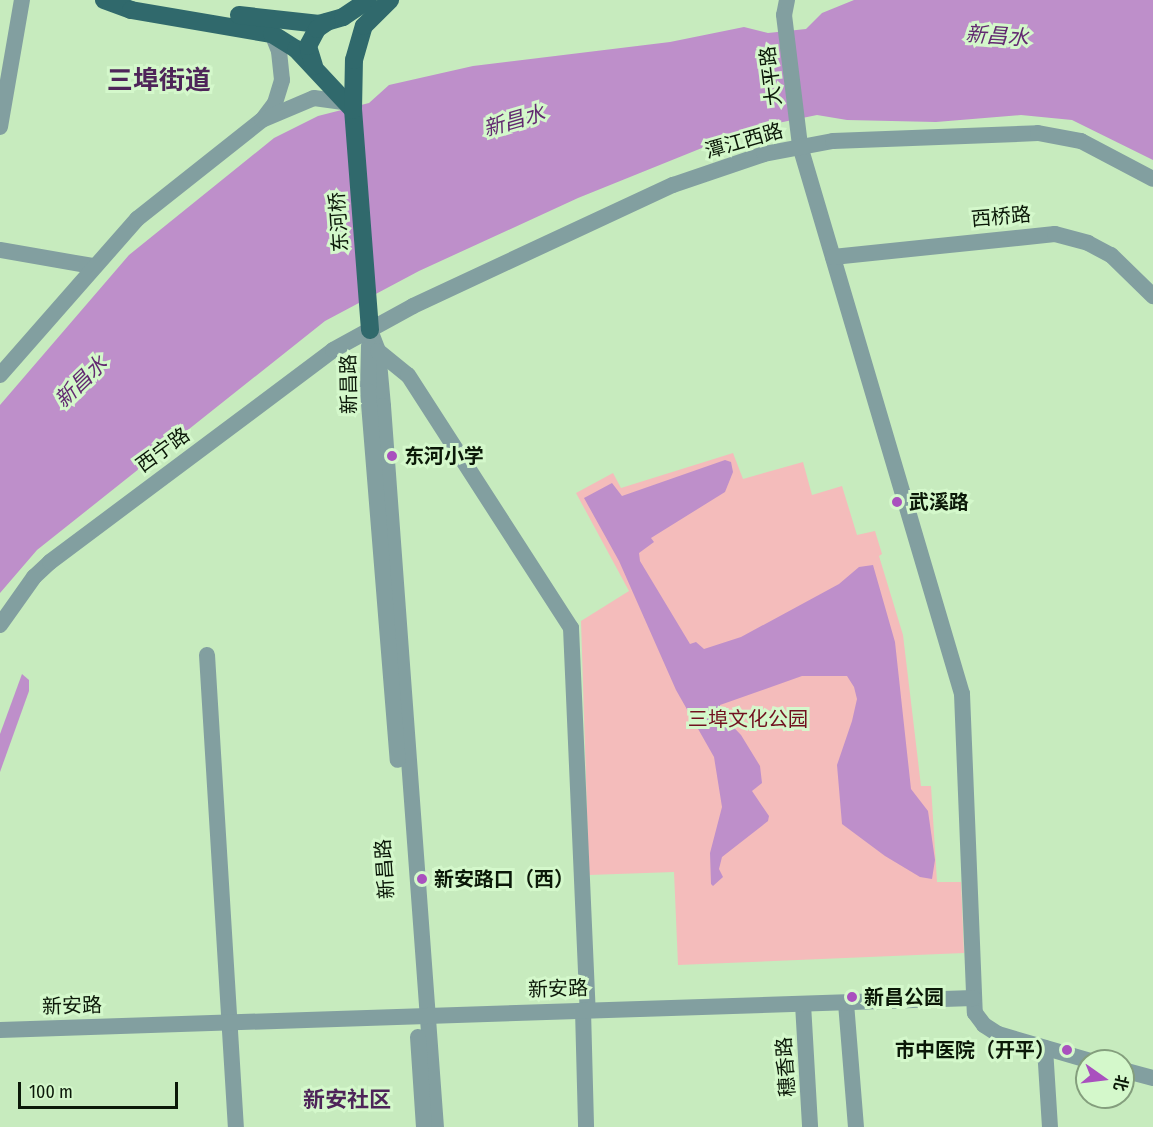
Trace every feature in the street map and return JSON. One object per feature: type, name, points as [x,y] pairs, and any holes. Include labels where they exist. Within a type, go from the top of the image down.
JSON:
[{"type":"main road","points":[[104,0],[131,10],[272,34],[296,49],[351,106]]},
{"type":"main road","points":[[146,0],[308,24],[327,22]]},
{"type":"main road","points":[[315,68],[308,46],[317,29],[368,0]]},
{"type":"main road","name":"东河桥","points":[[370,330],[351,106],[357,42],[369,19],[390,0]]},
{"type":"street","points":[[0,126],[22,0]]},
{"type":"street","name":"大平路","points":[[787,0],[784,15],[800,147]]},
{"type":"street","points":[[0,375],[93,266],[137,219],[262,120],[275,103],[282,80],[279,51],[272,34]]},
{"type":"street","points":[[262,120],[314,98],[351,106]]},
{"type":"street","name":"潭江西路","points":[[370,330],[475,276],[673,185],[764,154],[800,147],[928,136],[1060,135],[1081,141],[1153,179]]},
{"type":"street","points":[[800,147],[962,694],[975,1013],[990,1029],[1075,1056]]},
{"type":"street","name":"西桥路","points":[[832,257],[1055,234],[1088,243],[1111,255],[1153,296]]},
{"type":"street","points":[[0,249],[93,266]]},
{"type":"street","name":"新昌路","points":[[370,330],[378,351],[422,1014],[424,1127]]},
{"type":"street","name":"新昌路","points":[[370,330],[368,380],[422,1014],[436,1127]]},
{"type":"street","name":"西宁路","points":[[0,625],[34,577],[98,523],[333,350],[370,330]]},
{"type":"street","points":[[378,351],[408,375],[571,628],[585,1010],[586,1127]]},
{"type":"street","points":[[207,655],[232,1021],[236,1127]]},
{"type":"street","name":"新安路","points":[[0,1030],[422,1014],[973,998]]},
{"type":"street","points":[[846,1003],[856,1127]]},
{"type":"street","name":"穗香路","points":[[803,1004],[810,1127]]},
{"type":"street","points":[[1045,1048],[1050,1127]]},
{"type":"street","points":[[1135,1073],[1153,1078]]},
{"type":"green space","name":"三埠文化公园","points":[[733,453],[743,479],[803,462],[812,495],[842,486],[857,535],[875,531],[882,554],[879,556],[903,635],[921,786],[931,786],[937,882],[961,882],[964,953],[678,965],[674,872],[589,875],[581,621],[629,591],[576,493],[613,473],[621,488]]},
{"type":"water","name":"新昌水","points":[[854,0],[1153,0],[1153,160],[1072,120],[1021,115],[936,122],[847,120],[817,115],[749,129],[578,198],[419,271],[325,321],[37,550],[0,593],[0,405],[129,255],[274,138],[318,116],[369,103],[389,85],[473,66],[670,42],[744,27],[768,33],[806,29],[822,13]]},
{"type":"water","points":[[725,460],[731,462],[733,472],[725,492],[651,538],[654,542],[639,553],[640,561],[690,644],[696,642],[704,649],[741,637],[839,584],[859,567],[873,565],[895,642],[911,789],[928,811],[935,860],[932,879],[920,877],[885,856],[842,824],[837,765],[857,699],[854,687],[847,676],[802,676],[720,705],[720,713],[741,735],[760,766],[762,783],[752,791],[769,816],[768,821],[722,857],[719,869],[723,877],[713,886],[711,884],[710,853],[722,807],[714,757],[676,690],[619,561],[584,498],[612,483],[622,496]]},
{"type":"water","points":[[22,674],[29,680],[29,691],[0,772],[0,734]]},
{"type":"place","name":"东河小学","points":[[392,456]]},
{"type":"place","name":"武溪路","points":[[897,502]]},
{"type":"place","name":"新安路口（西）","points":[[422,879]]},
{"type":"place","name":"新昌公园","points":[[852,997]]},
{"type":"place","name":"市中医院（开平）","points":[[1067,1050]]},
{"type":"district","name":"三埠街道","points":[[159,81]]},
{"type":"district","name":"新安社区","points":[[347,1100]]}]
